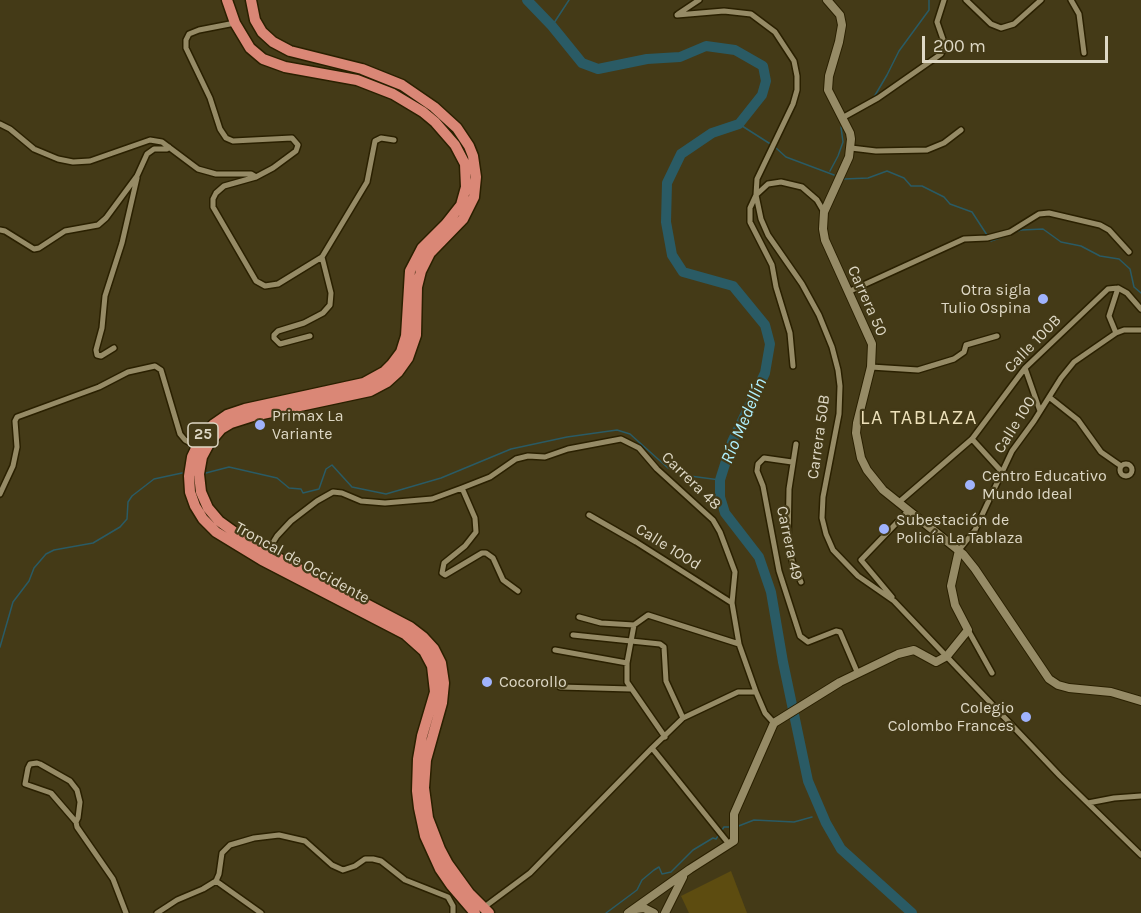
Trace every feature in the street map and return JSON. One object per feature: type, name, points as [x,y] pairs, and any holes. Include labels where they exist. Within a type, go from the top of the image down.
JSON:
[{"type":"highway","name":"Troncal de Occidente","points":[[227,0],[235,23],[250,48],[271,63],[357,80],[386,91],[423,112],[446,134],[465,164],[466,187],[457,213],[427,242],[414,260],[408,286],[406,336],[396,359],[384,372],[364,384],[245,409],[227,415],[207,430],[196,446],[190,466],[189,484],[195,506],[207,525],[216,532],[262,560],[405,634],[419,644],[429,658],[435,674],[435,692],[418,759],[419,808],[425,836],[440,869],[451,885],[482,911]]},
{"type":"highway","name":"Troncal de Occidente","points":[[251,0],[258,26],[267,38],[290,51],[376,73],[402,85],[425,100],[457,128],[473,156],[476,177],[474,197],[463,219],[430,253],[420,271],[417,287],[416,335],[408,358],[398,372],[387,382],[370,391],[241,418],[221,429],[205,449],[199,474],[201,492],[208,507],[226,526],[267,552],[410,627],[434,649],[443,673],[444,693],[426,760],[424,788],[428,818],[448,864],[482,911]]},
{"type":"main road","points":[[827,0],[840,15],[842,26],[827,83],[828,90],[850,132],[851,148]]},
{"type":"main road","name":"Carrera 50","points":[[851,148],[844,170],[824,212],[823,229],[825,240],[869,335],[873,357],[857,423],[858,448],[867,470],[883,490],[958,550],[975,569],[1049,680],[1069,688],[1111,692],[1141,701]]},
{"type":"main road","name":"Calle 100","points":[[958,550],[951,586],[955,605],[968,630]]},
{"type":"main road","points":[[631,911],[726,842],[734,841],[734,814],[774,723],[858,674],[907,651],[914,650],[936,662],[947,656],[968,630]]},
{"type":"main road","points":[[664,913],[677,886],[690,869]]},
{"type":"main road","points":[[631,911],[644,908],[654,913]]},
{"type":"street","name":"Carrera 50B","points":[[699,0],[677,15],[724,11],[751,14],[775,32],[794,61],[797,90],[793,104],[757,179],[756,195],[761,219],[768,235],[802,284],[819,315],[832,347],[838,370],[839,414],[823,497],[822,518],[833,550],[858,576],[894,601],[1141,855]]},
{"type":"street","points":[[843,118],[878,98],[941,54],[945,45],[937,22],[944,0]]},
{"type":"street","points":[[966,0],[991,24],[1001,28],[1014,24],[1041,0]]},
{"type":"street","points":[[1071,0],[1079,14],[1084,53]]},
{"type":"street","points":[[235,23],[218,25],[189,34],[186,39],[186,48],[210,98],[220,129],[226,138],[233,141],[292,138],[297,141],[296,151],[273,168],[256,177],[224,186],[213,199],[213,207],[256,281],[265,286],[278,284],[322,257],[367,182],[375,141],[381,138],[394,140]]},
{"type":"street","points":[[0,124],[10,129],[34,149],[58,159],[90,162],[150,140],[162,142],[198,169],[216,174],[250,174],[256,177]]},
{"type":"street","points":[[851,148],[927,150],[940,145],[961,130]]},
{"type":"street","points":[[0,230],[28,246],[39,248],[65,231],[98,225],[106,218],[137,176],[150,151],[169,147]]},
{"type":"street","points":[[114,348],[101,356],[96,350],[102,328],[105,296],[122,243],[137,176]]},
{"type":"street","points":[[793,366],[789,333],[772,265],[750,222],[750,208],[756,195],[768,184],[781,182],[802,187],[811,194],[824,212]]},
{"type":"street","points":[[848,292],[964,238],[989,238],[1017,229],[1039,214],[1049,213],[1100,225],[1129,252]]},
{"type":"street","points":[[310,336],[280,344],[274,338],[278,331],[304,323],[323,313],[330,304],[331,293],[322,257]]},
{"type":"street","points":[[1116,333],[1109,316],[1118,288],[1127,293],[1141,309]]},
{"type":"street","name":"Calle 100B","points":[[898,503],[972,440],[1025,368],[1108,289],[1118,288]]},
{"type":"street","name":"Calle 100","points":[[958,550],[975,530],[1012,451],[1074,362],[1116,333],[1124,330],[1141,330]]},
{"type":"street","points":[[871,367],[918,370],[954,359],[964,352],[966,345],[997,336]]},
{"type":"street","points":[[0,494],[13,466],[17,447],[15,422],[17,417],[99,387],[128,372],[155,366],[161,370],[180,434],[196,446]]},
{"type":"street","points":[[1025,368],[1040,411]]},
{"type":"street","points":[[1049,397],[1078,420],[1101,452],[1121,466]]},
{"type":"street","name":"Carrera 48","points":[[462,488],[490,477],[516,459],[528,456],[545,457],[568,449],[621,439],[639,448],[657,469],[713,520],[735,572],[732,603],[739,644],[756,692],[765,712],[774,723]]},
{"type":"street","points":[[972,440],[1002,472]]},
{"type":"street","name":"Carrera 49","points":[[796,444],[792,462],[789,544],[792,564],[801,582]]},
{"type":"street","name":"Carrera 49","points":[[792,462],[764,458],[758,464],[757,471],[763,486],[779,571],[800,636],[808,642],[836,631],[840,632],[858,674]]},
{"type":"street","points":[[267,552],[277,536],[291,521],[316,501],[333,492],[342,493],[361,501],[385,503],[432,499],[462,488],[475,518],[476,532],[470,541],[444,563],[442,573],[445,575],[482,553],[486,553],[493,558],[503,579],[519,591]]},
{"type":"street","points":[[894,601],[887,589],[861,560],[908,511]]},
{"type":"street","name":"Calle 100d","points":[[589,515],[732,603]]},
{"type":"street","points":[[775,549],[789,544]]},
{"type":"street","points":[[579,617],[601,623],[634,625],[648,615],[739,644]]},
{"type":"street","points":[[634,625],[627,663],[627,682],[665,737]]},
{"type":"street","name":"Calle 100","points":[[968,630],[992,673]]},
{"type":"street","points":[[573,635],[660,644],[664,647],[666,681],[683,718]]},
{"type":"street","points":[[555,650],[627,663]]},
{"type":"street","points":[[561,687],[632,689]]},
{"type":"street","points":[[482,911],[530,873],[683,718],[738,692],[756,692]]},
{"type":"street","points":[[652,748],[726,842]]},
{"type":"street","points":[[75,822],[80,802],[74,785],[40,764],[30,764],[25,784],[51,793],[75,822],[113,879],[126,913]]},
{"type":"street","points":[[1088,803],[1141,796]]},
{"type":"street","points":[[157,913],[177,900],[216,881],[222,853],[230,845],[254,838],[279,835],[305,841],[332,865],[343,870],[365,859],[381,861],[405,880],[448,897],[453,906],[453,913]]},
{"type":"street","points":[[216,881],[261,913]]},
{"type":"shaded area","points":[[731,871],[747,913],[689,913],[681,896]]},
{"type":"waterway","name":"Río Medellín","points":[[527,0],[582,63],[598,69],[647,59],[680,57],[706,46],[735,50],[763,66],[766,81],[762,95],[739,124],[712,133],[681,154],[667,183],[666,222],[672,255],[683,272],[733,286],[765,325],[770,344],[765,373],[732,442],[720,480],[720,497],[725,513],[759,557],[771,592],[808,781],[826,823],[841,849],[912,913]]},
{"type":"waterway","points":[[552,26],[569,0]]},
{"type":"waterway","points":[[874,97],[899,51],[929,10],[929,0]]},
{"type":"waterway","points":[[739,124],[772,145]]},
{"type":"waterway","points":[[830,171],[843,142],[841,127]]},
{"type":"waterway","points":[[776,148],[786,157],[834,175]]},
{"type":"waterway","points":[[844,179],[868,178],[887,171],[904,178],[911,186],[922,186],[944,197],[950,204],[972,212],[987,235]]},
{"type":"waterway","points":[[1015,232],[1043,229],[1061,242],[1081,246],[1100,256],[1119,259],[1130,269],[1134,287],[1141,293]]},
{"type":"waterway","points":[[990,239],[991,241],[1005,236]]},
{"type":"waterway","points":[[202,474],[229,467],[277,478],[289,488],[301,489],[303,493],[319,489],[326,469],[332,465],[352,487],[386,494],[441,478],[511,449],[567,437],[617,430],[630,434],[668,468],[690,476],[720,480]]},
{"type":"waterway","points":[[0,647],[13,602],[29,581],[34,568],[46,554],[54,550],[93,543],[120,527],[127,519],[128,502],[132,496],[154,479],[182,473]]},
{"type":"waterway","points":[[736,827],[754,820],[794,822],[812,817]]},
{"type":"waterway","points":[[606,913],[637,890],[642,880],[654,870],[659,867],[662,874],[671,872],[693,850],[713,838],[716,839],[724,827],[731,827]]},
{"type":"place","name":"Otra sigla Tulio Ospina","points":[[1043,299]]},
{"type":"place","name":"Primax La Variante","points":[[260,425]]},
{"type":"place","name":"Centro Educativo Mundo Ideal","points":[[970,485]]},
{"type":"place","name":"Subestación de Policía La Tablaza","points":[[884,529]]},
{"type":"place","name":"Cocorollo","points":[[487,682]]},
{"type":"place","name":"Colegio Colombo Frances","points":[[1026,717]]},
{"type":"district","name":"LA TABLAZA","points":[[919,418]]}]
